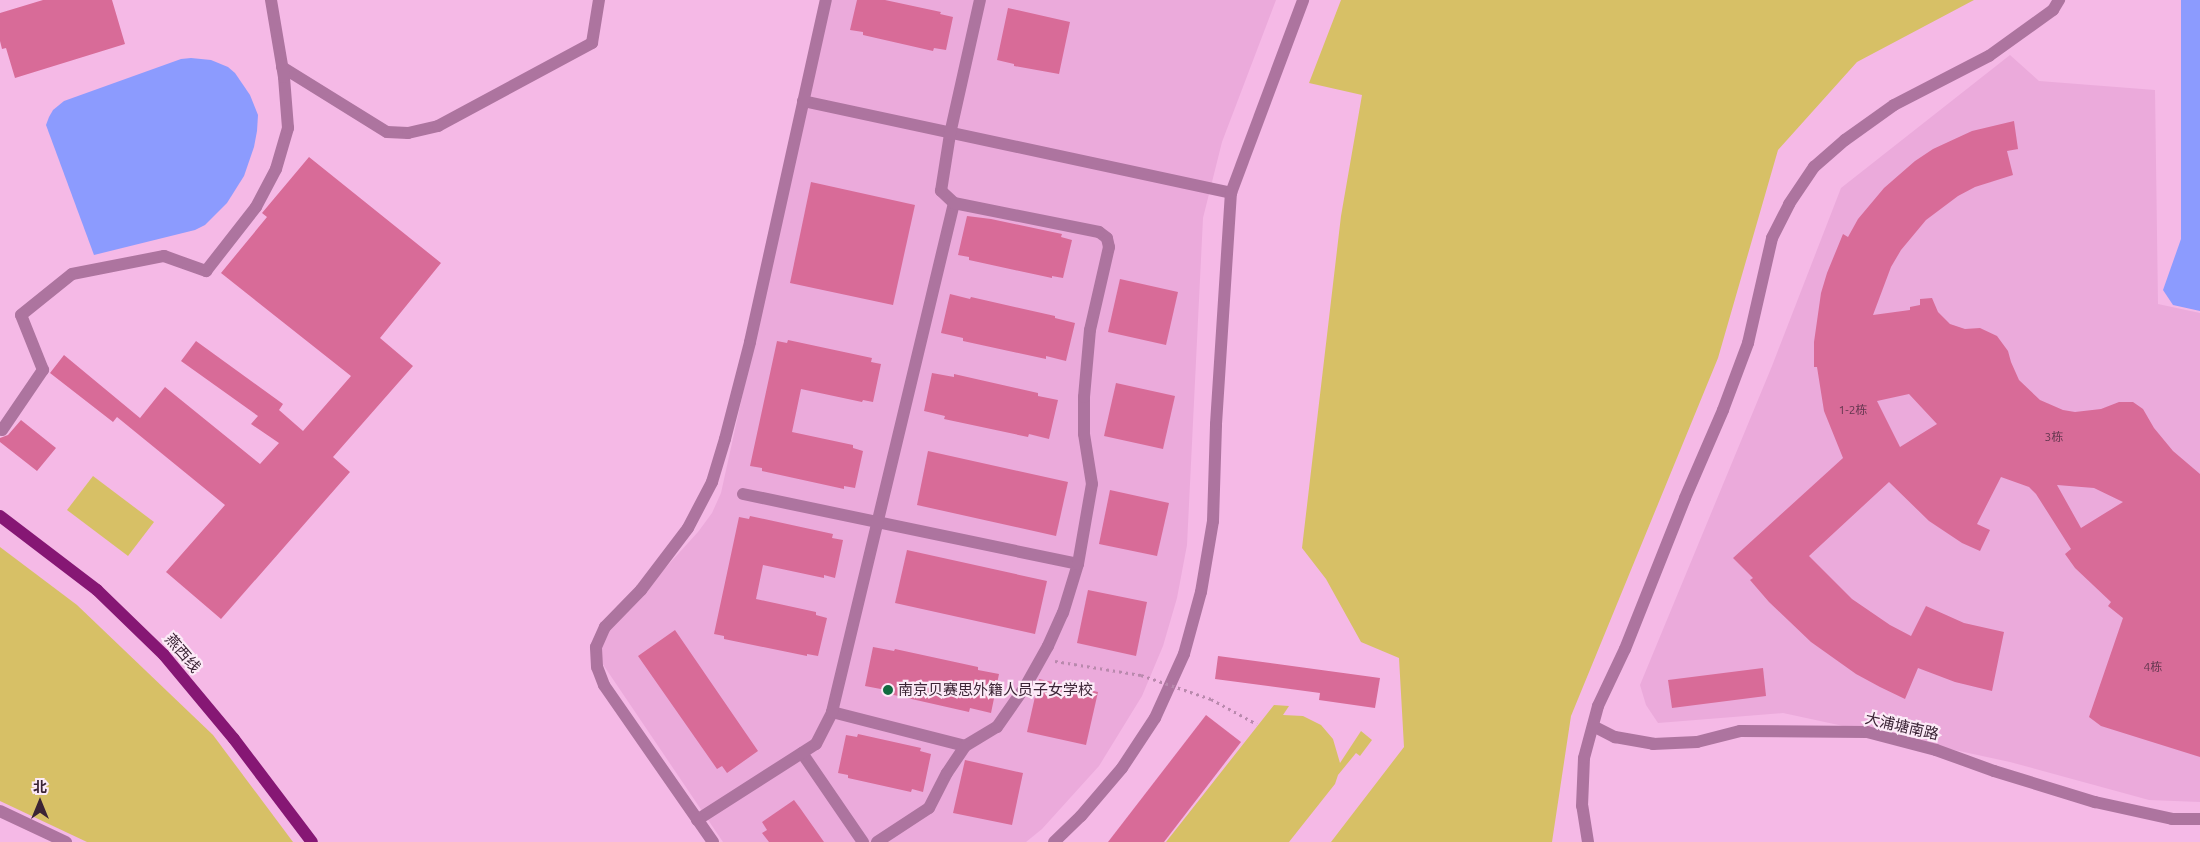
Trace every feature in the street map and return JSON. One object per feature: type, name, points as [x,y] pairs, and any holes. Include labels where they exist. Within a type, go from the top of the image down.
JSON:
[{"type":"main road","name":"燕西线","points":[[0,516],[97,590],[164,655],[234,739],[312,842]]},
{"type":"street","points":[[2,430],[43,370],[21,315],[72,274],[164,256],[206,271],[256,207],[276,169],[288,128],[282,67],[271,0]]},
{"type":"street","points":[[282,67],[388,132],[408,133],[438,126],[592,43],[599,0]]},
{"type":"street","points":[[712,842],[604,686],[597,666],[596,647],[605,626],[641,590],[688,528],[712,482],[750,342],[826,0]]},
{"type":"street","points":[[878,842],[930,808],[947,772],[965,746],[997,727],[1042,659],[1063,613],[1078,564],[1092,484],[1084,434],[1084,397],[1090,330],[1109,247],[1108,238],[1099,232],[954,203],[941,191],[950,134],[980,0]]},
{"type":"street","points":[[1054,842],[1081,816],[1122,768],[1155,718],[1184,654],[1201,592],[1213,521],[1216,424],[1231,193],[1303,0]]},
{"type":"street","points":[[1588,842],[1582,796],[1584,758],[1598,706],[1625,649],[1685,498],[1723,410],[1748,343],[1772,238],[1788,204],[1814,167],[1845,140],[1894,106],[1989,56],[2053,10],[2059,0]]},
{"type":"street","points":[[803,100],[950,134],[1231,193]]},
{"type":"street","points":[[697,820],[816,744],[832,712],[954,203]]},
{"type":"street","points":[[743,494],[1078,564]]},
{"type":"street","points":[[832,712],[965,746]]},
{"type":"street","name":"大浦塘南路","points":[[1593,726],[1616,738],[1652,744],[1697,742],[1740,731],[1867,732],[1936,750],[1994,771],[2095,802],[2172,819],[2200,819]]},
{"type":"street","points":[[802,752],[863,842]]},
{"type":"street","points":[[0,811],[66,842]]},
{"type":"path","points":[[1042,659],[1141,675],[1211,699],[1256,724]]},
{"type":"shaded area","points":[[829,0],[1276,0],[1222,142],[1203,218],[1187,545],[1177,598],[1163,646],[1142,696],[1099,766],[1042,829],[1026,842],[723,842],[602,663],[600,648],[609,630],[698,532],[712,513],[721,493]]},
{"type":"shaded area","points":[[1341,0],[1974,0],[1857,62],[1778,150],[1718,358],[1571,716],[1552,842],[1331,842],[1404,747],[1399,658],[1361,642],[1326,579],[1302,548],[1341,216],[1362,95],[1309,83]]},
{"type":"shaded area","points":[[2010,55],[2039,81],[2155,90],[2158,304],[2200,313],[2200,802],[2149,800],[2010,762],[1783,713],[1658,723],[1646,705],[1640,685],[1772,366],[1841,188]]},
{"type":"shaded area","points":[[93,476],[154,522],[128,556],[67,510]]},
{"type":"shaded area","points":[[0,547],[77,605],[213,735],[293,842],[87,842],[0,801]]},
{"type":"shaded area","points":[[1274,705],[1289,706],[1283,715],[1303,716],[1321,725],[1333,739],[1340,763],[1361,731],[1372,740],[1360,756],[1356,753],[1338,775],[1335,784],[1289,842],[1166,842]]},
{"type":"water","points":[[2181,0],[2200,0],[2200,311],[2173,305],[2163,290],[2181,239]]},
{"type":"water","points":[[181,59],[211,60],[228,67],[235,73],[250,95],[258,115],[257,131],[254,147],[244,176],[227,203],[205,225],[195,230],[94,255],[46,125],[49,117],[53,110],[64,101]]},
{"type":"building","points":[[43,0],[112,0],[125,44],[15,78],[6,48],[2,49],[0,41],[0,13]]},
{"type":"building","points":[[857,0],[885,0],[941,12],[940,14],[953,17],[946,50],[934,48],[933,51],[863,35],[863,32],[850,30]]},
{"type":"building","points":[[1008,8],[1070,22],[1059,74],[1014,66],[1014,64],[997,60]]},
{"type":"building","points":[[2014,121],[2018,149],[2007,151],[2013,175],[1975,187],[1958,196],[1926,220],[1901,250],[1891,267],[1873,315],[1910,310],[1910,307],[1920,305],[1920,299],[1932,298],[1938,312],[1950,324],[1965,329],[1980,328],[1997,336],[2008,351],[2019,380],[2040,400],[2063,410],[2075,412],[2101,409],[2119,402],[2133,402],[2143,409],[2154,428],[2173,451],[2200,474],[2200,757],[2101,726],[2089,717],[2123,618],[2108,606],[2111,602],[2075,568],[2065,554],[2071,549],[2036,494],[2029,487],[2001,477],[1977,524],[1990,530],[1980,551],[1962,543],[1929,521],[1889,482],[1809,556],[1852,599],[1890,625],[1911,636],[1926,606],[1964,623],[2004,632],[1992,691],[1955,682],[1918,668],[1905,699],[1880,687],[1856,674],[1811,642],[1769,602],[1750,580],[1753,578],[1733,558],[1843,458],[1824,411],[1817,367],[1814,367],[1814,342],[1821,293],[1843,234],[1848,237],[1858,219],[1884,188],[1915,161],[1933,149],[1972,131]],"holes":[[[1909,394],[1937,424],[1900,447],[1877,401]],[[2057,485],[2094,488],[2123,502],[2081,528]]]},
{"type":"building","points":[[309,157],[441,263],[380,338],[413,366],[333,457],[350,472],[221,619],[166,572],[225,505],[117,417],[113,422],[50,373],[64,355],[140,418],[165,387],[260,464],[279,443],[251,424],[258,416],[181,361],[196,341],[283,404],[279,410],[303,431],[351,376],[221,273],[267,217],[262,213]]},
{"type":"building","points":[[811,182],[915,205],[893,305],[790,283]]},
{"type":"building","points":[[967,216],[991,219],[1062,234],[1061,237],[1072,240],[1063,278],[1052,276],[1052,278],[969,260],[969,257],[958,255]]},
{"type":"building","points":[[1120,279],[1178,292],[1166,345],[1108,332]]},
{"type":"building","points":[[950,294],[1055,316],[1055,318],[1075,323],[1066,361],[1046,356],[1046,359],[963,341],[963,338],[941,333]]},
{"type":"building","points":[[788,340],[872,358],[871,362],[881,364],[873,402],[863,400],[862,402],[801,389],[792,432],[853,445],[853,448],[863,451],[855,488],[844,486],[844,489],[762,471],[762,468],[750,466],[777,341],[787,343]]},
{"type":"building","points":[[932,373],[954,377],[954,374],[1038,393],[1038,396],[1058,400],[1049,439],[1029,434],[1028,437],[944,419],[945,416],[924,411]]},
{"type":"building","points":[[1116,383],[1175,396],[1163,449],[1104,436]]},
{"type":"building","points":[[21,420],[56,448],[37,471],[0,442],[0,438],[8,435]]},
{"type":"building","points":[[928,451],[1068,482],[1056,536],[917,505]]},
{"type":"building","points":[[1110,490],[1169,503],[1157,556],[1099,544]]},
{"type":"building","points":[[750,516],[833,534],[832,538],[843,540],[835,578],[824,575],[824,578],[763,565],[756,599],[816,612],[816,615],[827,618],[818,656],[807,654],[807,656],[724,639],[724,636],[714,634],[739,517],[749,519]]},
{"type":"building","points":[[907,550],[1047,581],[1035,634],[895,603]]},
{"type":"building","points":[[1088,590],[1147,602],[1136,656],[1077,643]]},
{"type":"building","points":[[675,630],[758,751],[727,773],[722,766],[717,769],[638,656]]},
{"type":"building","points":[[873,647],[894,651],[895,649],[978,667],[978,670],[999,674],[991,713],[970,708],[969,712],[885,693],[886,690],[865,686]]},
{"type":"building","points":[[1218,656],[1380,678],[1375,708],[1319,700],[1320,693],[1215,679]]},
{"type":"building","points":[[1763,668],[1766,696],[1672,708],[1668,680]]},
{"type":"building","points":[[1039,679],[1098,692],[1086,745],[1027,732]]},
{"type":"building","points":[[1206,715],[1241,742],[1164,842],[1108,842]]},
{"type":"building","points":[[858,734],[921,748],[920,751],[931,754],[923,792],[912,789],[911,792],[848,778],[848,775],[838,773],[846,735],[857,737]]},
{"type":"building","points":[[965,760],[1023,773],[1012,825],[953,813]]},
{"type":"building","points":[[794,800],[824,842],[769,842],[762,833],[767,830],[762,822]]},
{"type":"place","name":"南京贝赛思外籍人员子女学校","points":[[888,690]]}]
